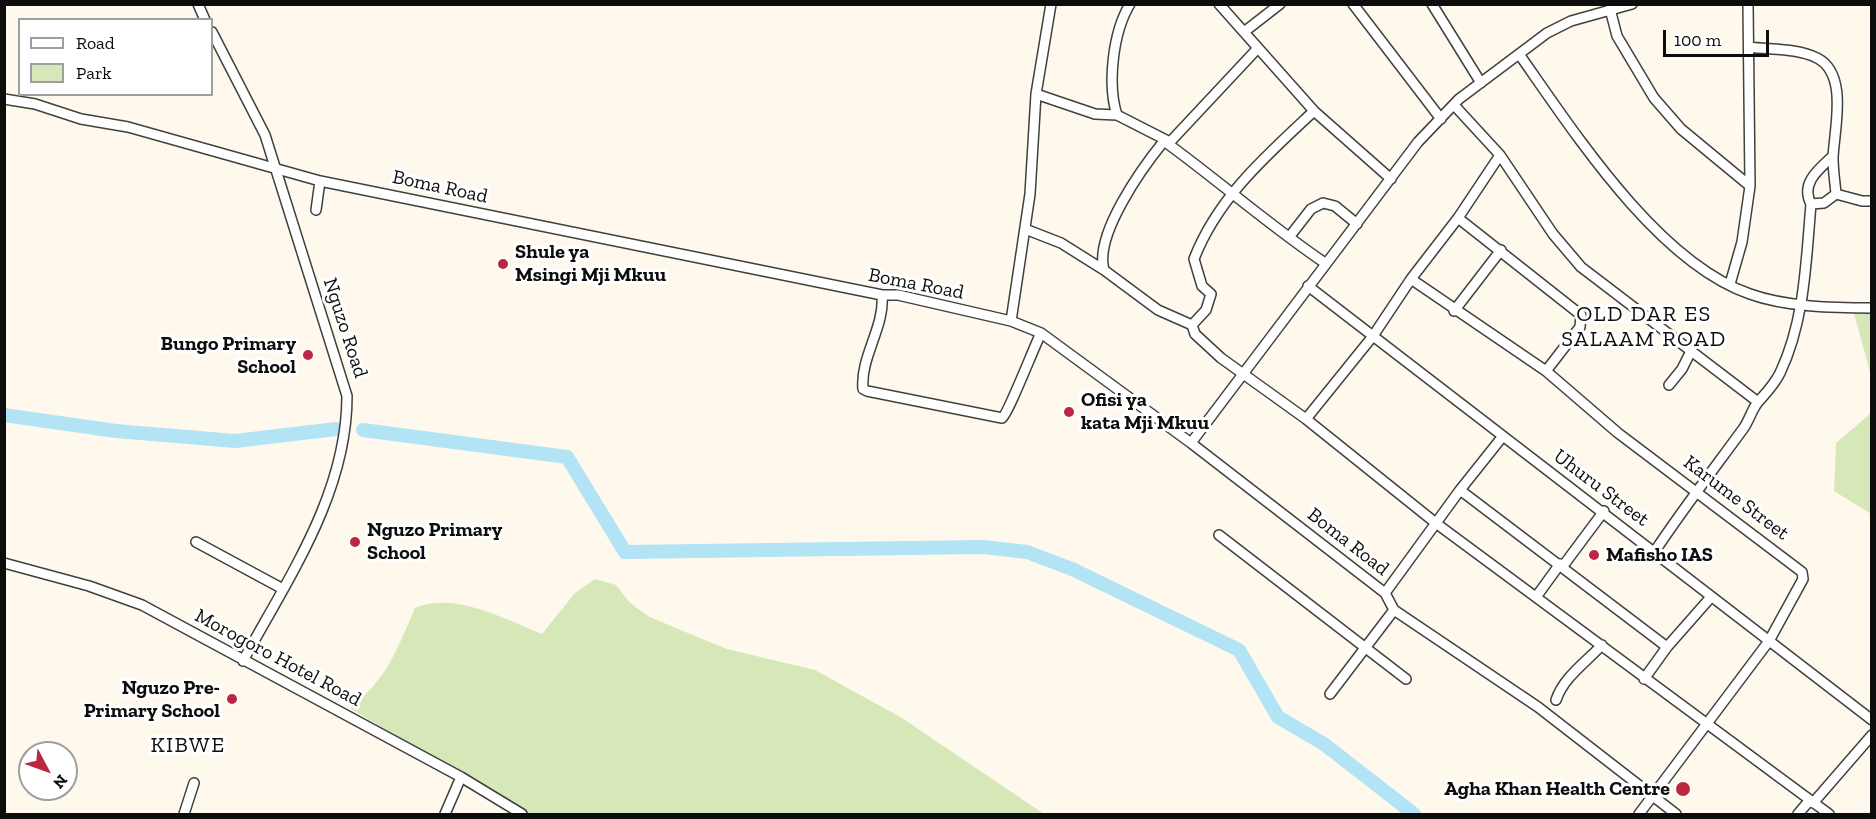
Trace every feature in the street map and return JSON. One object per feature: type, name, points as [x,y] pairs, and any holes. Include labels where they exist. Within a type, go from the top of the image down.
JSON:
[{"type":"street","points":[[198,4],[204,18]]},
{"type":"street","points":[[1011,321],[1033,162],[1036,94],[1052,4]]},
{"type":"street","points":[[1117,115],[1112,97],[1114,63],[1119,27],[1130,4]]},
{"type":"street","points":[[1219,4],[1314,111],[1391,179]]},
{"type":"street","points":[[1244,32],[1280,4]]},
{"type":"street","points":[[1353,4],[1441,118]]},
{"type":"street","points":[[1432,4],[1481,83]]},
{"type":"street","points":[[1191,443],[1242,372],[1418,142],[1454,105],[1547,33],[1571,21],[1632,4]]},
{"type":"street","points":[[1730,285],[1742,242],[1750,186],[1748,4]]},
{"type":"street","points":[[1610,9],[1617,36],[1654,98],[1681,129],[1750,186]]},
{"type":"street","name":"Nguzo Road","points":[[213,34],[265,135],[346,386],[345,437],[330,496],[283,589],[243,661]]},
{"type":"street","points":[[1104,270],[1104,248],[1111,227],[1128,194],[1167,142],[1258,48]]},
{"type":"street","points":[[1749,48],[1803,54],[1816,58],[1828,68],[1836,96],[1833,156],[1836,194]]},
{"type":"street","points":[[1519,54],[1585,148],[1656,229],[1699,269],[1750,294],[1801,305],[1872,308]]},
{"type":"street","points":[[1036,94],[1095,114],[1117,115],[1167,142],[1233,191],[1275,228],[1290,236],[1325,263]]},
{"type":"street","name":"Boma Road","points":[[4,99],[35,104],[81,119],[128,127],[320,181],[882,295],[898,295],[1011,321],[1041,333],[1191,443],[1385,593],[1394,610],[1538,707],[1676,814]]},
{"type":"street","points":[[1454,105],[1500,155],[1553,234],[1581,267],[1758,402]]},
{"type":"street","points":[[1192,325],[1206,310],[1211,294],[1203,286],[1194,259],[1214,219],[1233,191],[1260,161],[1314,111]]},
{"type":"street","points":[[1306,419],[1372,336],[1410,279],[1458,218],[1500,155]]},
{"type":"street","points":[[1655,551],[1745,426],[1758,402],[1769,393],[1781,371],[1801,305],[1809,248],[1811,204],[1807,194],[1809,183],[1833,156]]},
{"type":"street","points":[[316,210],[320,181]]},
{"type":"street","points":[[1836,194],[1862,201],[1872,201]]},
{"type":"street","points":[[1811,204],[1824,203],[1836,194]]},
{"type":"street","points":[[1290,236],[1311,209],[1323,203],[1335,206],[1357,224]]},
{"type":"street","points":[[1458,218],[1581,315],[1581,327],[1546,371]]},
{"type":"street","points":[[1025,229],[1061,243],[1104,270],[1158,310],[1192,325],[1195,334],[1437,524],[1829,814]]},
{"type":"street","points":[[1085,258],[1097,255],[1104,248]]},
{"type":"street","points":[[1454,311],[1501,250]]},
{"type":"street","name":"Karume Street","points":[[1410,279],[1454,311],[1546,371],[1618,433],[1802,572],[1803,579],[1768,641],[1639,814]]},
{"type":"street","name":"Uhuru Street","points":[[1308,285],[1604,511],[1711,597],[1872,720]]},
{"type":"street","points":[[882,295],[883,308],[863,375],[863,389],[867,391],[1002,418],[1008,414],[1017,383],[1041,333]]},
{"type":"street","points":[[1669,385],[1682,369],[1691,351]]},
{"type":"street","points":[[1385,593],[1460,490],[1503,436]]},
{"type":"street","points":[[1460,490],[1667,647]]},
{"type":"street","points":[[1560,564],[1563,566],[1604,511]]},
{"type":"street","points":[[1219,535],[1406,678]]},
{"type":"street","points":[[196,542],[283,589]]},
{"type":"street","name":"Morogoro Hotel Road","points":[[4,562],[122,597],[461,777],[522,814]]},
{"type":"street","points":[[1536,597],[1560,564]]},
{"type":"street","points":[[1644,679],[1667,647],[1711,597]]},
{"type":"street","points":[[1330,694],[1394,610]]},
{"type":"street","points":[[1556,700],[1569,675],[1580,669],[1602,645]]},
{"type":"street","points":[[1798,814],[1872,735]]},
{"type":"street","points":[[445,814],[461,777]]},
{"type":"street","points":[[184,814],[194,783]]},
{"type":"green space","points":[[1853,310],[1871,312],[1871,377],[1870,372]]},
{"type":"green space","points":[[1871,413],[1871,514],[1834,491],[1836,443]]},
{"type":"green space","points":[[595,579],[616,585],[630,603],[648,616],[678,629],[727,649],[815,670],[902,718],[1044,814],[524,814],[350,708],[374,686],[390,663],[415,608],[446,603],[463,605],[496,615],[542,634],[575,593]]},
{"type":"waterway","points":[[4,415],[116,431],[235,441],[336,429]]},
{"type":"waterway","points":[[363,430],[567,457],[625,552],[983,547],[1027,552],[1072,569],[1239,650],[1278,717],[1324,744],[1414,814]]},
{"type":"place","name":"Shule ya Msingi Mji Mkuu","points":[[503,264]]},
{"type":"place","name":"Bungo Primary School","points":[[308,355]]},
{"type":"place","name":"Ofisi ya kata Mji Mkuu","points":[[1069,412]]},
{"type":"place","name":"Nguzo Primary School","points":[[355,542]]},
{"type":"place","name":"Mafisho IAS","points":[[1594,555]]},
{"type":"place","name":"Nguzo Pre- Primary School","points":[[232,699]]},
{"type":"place","name":"Agha Khan Health Centre","points":[[1683,789]]},
{"type":"district","name":"OLD DAR ES SALAAM ROAD","points":[[1644,328]]},
{"type":"district","name":"KIBWE","points":[[188,746]]}]
